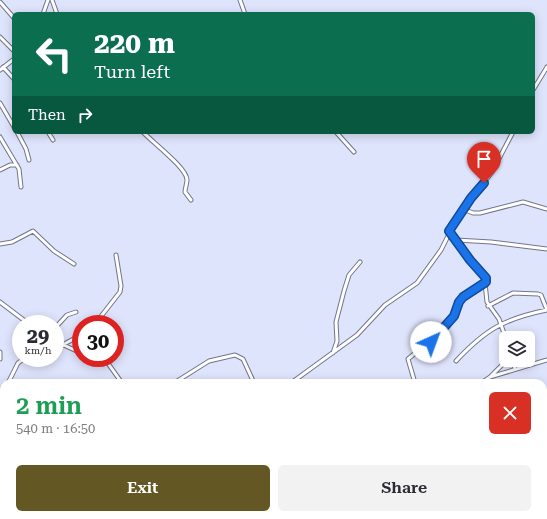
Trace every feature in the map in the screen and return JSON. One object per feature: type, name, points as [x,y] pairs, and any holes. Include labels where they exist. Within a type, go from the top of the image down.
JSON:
[{"type":"street","points":[[7,0],[1,3],[12,16]]},
{"type":"street","points":[[44,12],[48,0]]},
{"type":"street","points":[[52,0],[56,12]]},
{"type":"street","points":[[240,0],[244,12]]},
{"type":"street","points":[[0,37],[12,49]]},
{"type":"street","points":[[12,60],[1,68],[12,77]]},
{"type":"street","points":[[535,87],[547,67]]},
{"type":"street","points":[[0,103],[12,124]]},
{"type":"street","points":[[18,134],[26,149],[29,160]]},
{"type":"street","points":[[49,134],[53,140]]},
{"type":"street","points":[[145,134],[154,144],[168,153],[186,175],[187,181],[185,192],[191,200]]},
{"type":"street","points":[[338,134],[354,152]]},
{"type":"street","points":[[296,379],[367,327],[385,305],[417,283],[441,250],[449,231],[463,209],[492,172],[512,134]]},
{"type":"street","points":[[0,137],[17,165],[21,175],[21,187]]},
{"type":"street","points":[[0,170],[10,165],[17,165]]},
{"type":"street","points":[[463,209],[473,213],[480,213],[523,202],[547,209]]},
{"type":"street","points":[[0,244],[12,242],[33,231],[54,251],[74,264]]},
{"type":"street","points":[[449,231],[470,260],[486,278],[485,297],[488,306],[502,324],[504,331]]},
{"type":"street","points":[[456,240],[547,248]]},
{"type":"street","points":[[102,315],[120,292],[116,255]]},
{"type":"street","points":[[333,353],[336,340],[336,322],[344,291],[349,275],[360,262]]},
{"type":"street","points":[[413,379],[408,359],[442,331],[454,316],[459,302],[463,297],[485,283]]},
{"type":"street","points":[[456,360],[478,338],[490,329],[522,316],[547,310],[541,296],[538,294],[513,293],[488,306]]},
{"type":"street","points":[[0,302],[17,315]]},
{"type":"street","points":[[64,318],[67,314],[76,312]]},
{"type":"street","points":[[0,352],[0,359]]},
{"type":"street","points":[[180,379],[209,360],[235,355],[243,358],[252,379]]},
{"type":"street","points":[[490,377],[547,360]]},
{"type":"street","points":[[10,379],[16,367]]},
{"type":"street","points":[[111,367],[119,379]]},
{"type":"street","points":[[487,379],[500,367]]},
{"type":"route","points":[[431,342],[454,316],[459,302],[463,297],[485,283],[487,280],[449,231],[471,198],[484,183]]}]
